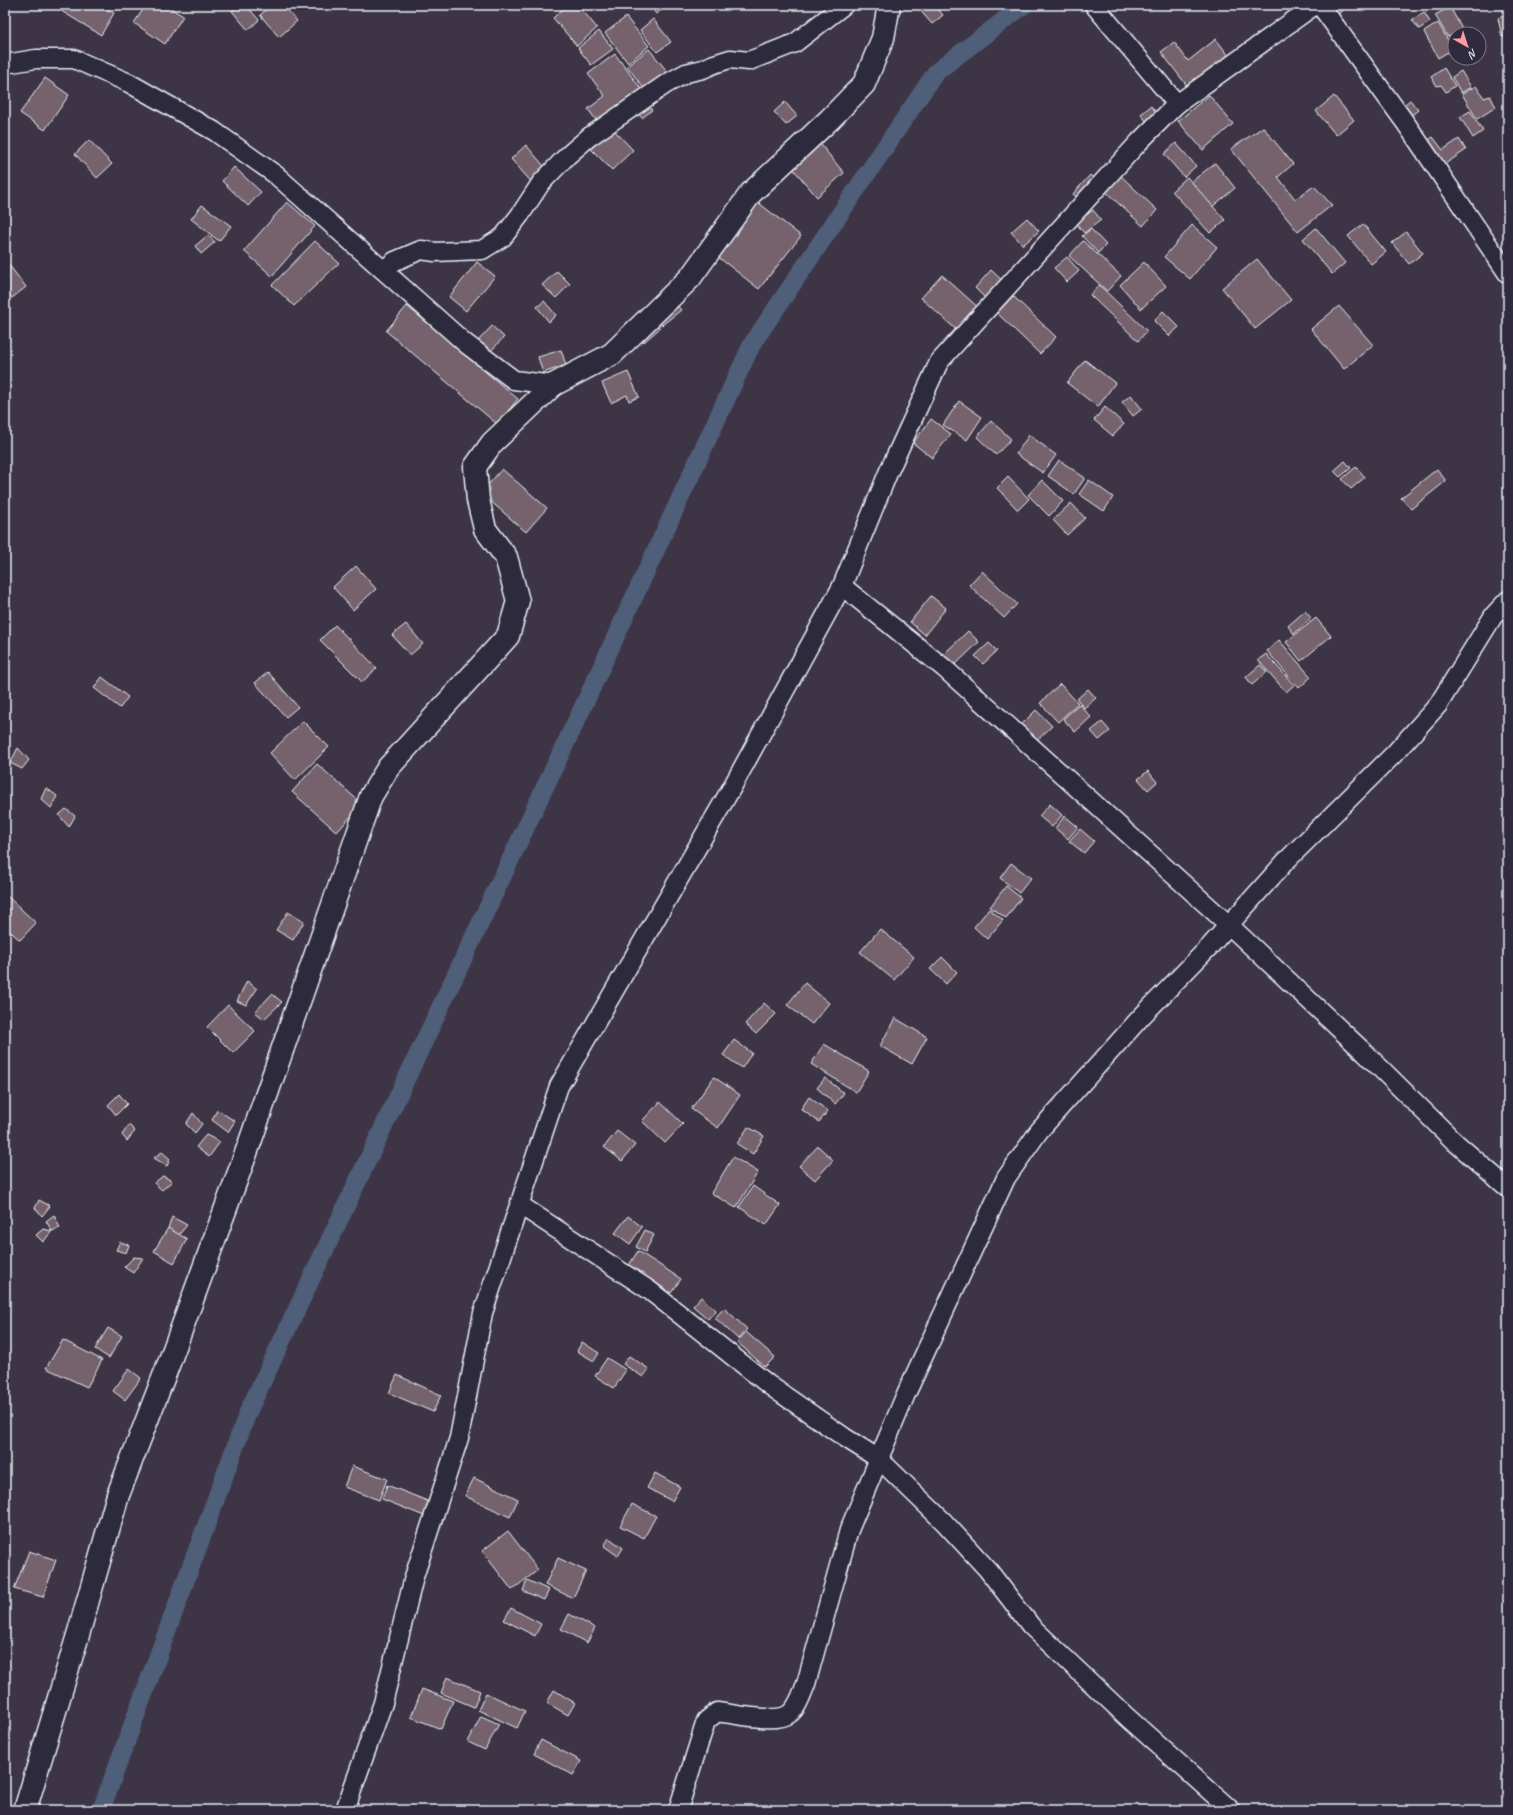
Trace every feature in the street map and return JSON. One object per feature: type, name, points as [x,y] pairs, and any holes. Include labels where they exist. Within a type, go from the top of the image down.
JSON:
[{"type":"street","points":[[383,270],[395,261],[421,250],[435,252],[482,250],[503,237],[520,215],[541,183],[567,156],[589,137],[666,84],[686,74],[714,64],[730,59],[749,61],[795,42],[844,5]]},
{"type":"street","points":[[25,1810],[80,1628],[118,1495],[172,1355],[249,1145],[371,796],[388,768],[508,636],[518,601],[506,557],[485,529],[478,500],[475,467],[492,443],[553,385],[612,354],[690,278],[751,193],[829,120],[864,84],[882,38],[889,5]]},
{"type":"street","points":[[1094,5],[1177,104]]},
{"type":"street","points":[[345,1810],[383,1703],[414,1577],[459,1438],[483,1313],[559,1086],[731,789],[842,586],[888,473],[939,362],[1139,142],[1177,104],[1315,5]]},
{"type":"street","points":[[1320,5],[1407,125],[1508,274]]},
{"type":"street","points":[[5,64],[36,59],[74,59],[129,83],[214,131],[276,175],[464,343],[514,380],[553,385]]},
{"type":"street","points":[[842,586],[944,668],[1229,925],[1365,1053],[1456,1143],[1508,1188]]},
{"type":"street","points":[[678,1810],[706,1721],[718,1712],[778,1718],[790,1714],[798,1702],[806,1684],[849,1530],[906,1394],[1006,1178],[1039,1131],[1141,1017],[1229,925],[1285,862],[1394,754],[1438,705],[1494,615],[1508,600]]},
{"type":"street","points":[[520,1205],[649,1290],[769,1385],[844,1437],[879,1459],[944,1522],[988,1570],[1031,1626],[1127,1717],[1231,1810]]},
{"type":"building","points":[[60,5],[100,5],[114,13],[101,35],[58,9]]},
{"type":"building","points":[[146,5],[166,5],[183,16],[165,44],[134,23]]},
{"type":"building","points":[[239,5],[246,5],[259,20],[248,30],[232,11]]},
{"type":"building","points":[[272,5],[283,5],[297,21],[279,37],[260,15]]},
{"type":"building","points":[[567,5],[578,5],[597,28],[577,46],[553,18]]},
{"type":"building","points":[[650,5],[668,5],[656,14]]},
{"type":"building","points":[[921,5],[934,5],[943,15],[932,24],[918,8]]},
{"type":"building","points":[[1330,5],[1343,5],[1345,8],[1334,18]]},
{"type":"building","points":[[1450,7],[1460,26],[1447,26],[1447,35],[1435,15]]},
{"type":"building","points":[[1424,12],[1430,22],[1419,29],[1412,20]]},
{"type":"building","points":[[1508,15],[1508,35],[1502,37],[1498,18]]},
{"type":"building","points":[[626,17],[649,46],[628,63],[605,33]]},
{"type":"building","points":[[653,19],[671,42],[657,52],[640,30]]},
{"type":"building","points":[[1438,23],[1447,39],[1447,53],[1438,58],[1424,32]]},
{"type":"building","points":[[599,31],[613,49],[591,65],[578,48]]},
{"type":"building","points":[[1216,39],[1229,56],[1188,87],[1161,52],[1174,42],[1188,61]]},
{"type":"building","points":[[649,49],[671,76],[648,94],[627,66]]},
{"type":"building","points":[[615,54],[645,94],[601,127],[588,109],[605,96],[588,74]]},
{"type":"building","points":[[1444,68],[1455,86],[1446,92],[1441,85],[1437,86],[1431,77]]},
{"type":"building","points":[[1461,71],[1471,87],[1461,93],[1452,77]]},
{"type":"building","points":[[45,78],[69,95],[45,130],[20,113]]},
{"type":"building","points":[[1476,86],[1484,98],[1490,96],[1496,107],[1477,119],[1462,94]]},
{"type":"building","points":[[1209,95],[1233,124],[1203,150],[1178,121]]},
{"type":"building","points":[[1334,96],[1354,120],[1336,135],[1316,111]]},
{"type":"building","points":[[644,100],[652,110],[642,118],[634,108]]},
{"type":"building","points":[[1410,100],[1418,110],[1408,118],[1400,108]]},
{"type":"building","points":[[785,102],[797,116],[786,125],[774,112]]},
{"type":"building","points":[[1151,106],[1160,117],[1149,125],[1141,114]]},
{"type":"building","points":[[1470,111],[1483,131],[1473,138],[1460,117]]},
{"type":"building","points":[[1263,127],[1293,164],[1278,177],[1295,199],[1314,186],[1332,205],[1298,232],[1231,149]]},
{"type":"building","points":[[612,128],[633,150],[612,170],[590,148]]},
{"type":"building","points":[[1433,137],[1443,150],[1459,139],[1466,150],[1439,168],[1426,142]]},
{"type":"building","points":[[89,140],[112,164],[97,178],[75,154]]},
{"type":"building","points":[[817,140],[844,173],[817,197],[789,164]]},
{"type":"building","points":[[1176,143],[1196,166],[1184,177],[1164,154]]},
{"type":"building","points":[[526,145],[549,172],[534,185],[511,159]]},
{"type":"building","points":[[1215,163],[1235,188],[1212,207],[1191,182]]},
{"type":"building","points":[[234,167],[261,192],[248,206],[222,181]]},
{"type":"building","points":[[1090,175],[1099,184],[1082,202],[1073,194]]},
{"type":"building","points":[[1121,176],[1157,210],[1143,226],[1106,192]]},
{"type":"building","points":[[1187,177],[1225,220],[1210,233],[1172,191]]},
{"type":"building","points":[[755,200],[801,236],[759,289],[713,253]]},
{"type":"building","points":[[287,202],[315,226],[272,276],[244,251]]},
{"type":"building","points":[[202,205],[231,226],[219,241],[191,219]]},
{"type":"building","points":[[1093,210],[1101,220],[1084,233],[1076,223]]},
{"type":"building","points":[[1027,218],[1039,231],[1023,245],[1011,232]]},
{"type":"building","points":[[1363,224],[1386,252],[1371,264],[1348,236]]},
{"type":"building","points":[[1192,225],[1217,247],[1190,279],[1164,257]]},
{"type":"building","points":[[1316,228],[1345,263],[1332,274],[1303,239]]},
{"type":"building","points":[[1091,229],[1106,245],[1098,253],[1082,236]]},
{"type":"building","points":[[1406,232],[1423,253],[1409,264],[1392,243]]},
{"type":"building","points":[[208,235],[215,242],[201,254],[195,246]]},
{"type":"building","points":[[315,241],[339,263],[294,306],[272,285]]},
{"type":"building","points":[[1083,241],[1121,276],[1107,291],[1069,256]]},
{"type":"building","points":[[1067,257],[1079,271],[1067,282],[1054,268]]},
{"type":"building","points":[[1257,259],[1291,300],[1255,329],[1222,288]]},
{"type":"building","points":[[5,260],[26,287],[12,298],[5,289]]},
{"type":"building","points":[[477,262],[495,276],[466,311],[449,297]]},
{"type":"building","points":[[1144,262],[1166,286],[1141,309],[1120,285]]},
{"type":"building","points":[[991,270],[1006,284],[989,302],[975,288]]},
{"type":"building","points":[[557,271],[570,284],[556,298],[542,285]]},
{"type":"building","points":[[942,275],[981,310],[960,333],[921,298]]},
{"type":"building","points":[[1099,285],[1147,331],[1138,341],[1090,295]]},
{"type":"building","points":[[1013,296],[1056,337],[1040,354],[997,313]]},
{"type":"building","points":[[544,301],[556,315],[549,322],[537,307]]},
{"type":"building","points":[[675,303],[681,310],[662,325],[657,318]]},
{"type":"building","points":[[407,306],[518,399],[497,424],[386,331]]},
{"type":"building","points":[[1339,306],[1373,345],[1344,369],[1311,329]]},
{"type":"building","points":[[1163,311],[1179,327],[1169,336],[1154,321]]},
{"type":"building","points":[[654,321],[660,328],[644,342],[638,335]]},
{"type":"building","points":[[492,326],[504,337],[489,353],[477,342]]},
{"type":"building","points":[[561,350],[566,365],[543,373],[538,357]]},
{"type":"building","points":[[1085,360],[1115,383],[1098,407],[1067,383]]},
{"type":"building","points":[[628,372],[639,397],[629,401],[627,395],[611,403],[602,383]]},
{"type":"building","points":[[1131,395],[1142,409],[1133,416],[1122,402]]},
{"type":"building","points":[[959,401],[982,417],[967,440],[943,425]]},
{"type":"building","points":[[1105,407],[1124,424],[1113,436],[1094,420]]},
{"type":"building","points":[[931,419],[951,434],[932,458],[913,443]]},
{"type":"building","points":[[991,421],[1011,439],[996,455],[977,437]]},
{"type":"building","points":[[1029,435],[1056,455],[1043,473],[1016,454]]},
{"type":"building","points":[[1059,460],[1085,478],[1074,494],[1048,476]]},
{"type":"building","points":[[1345,461],[1351,468],[1340,477],[1334,471]]},
{"type":"building","points":[[1356,467],[1365,477],[1351,489],[1342,479]]},
{"type":"building","points":[[502,469],[547,508],[526,532],[481,493]]},
{"type":"building","points":[[1437,469],[1446,481],[1411,509],[1401,498]]},
{"type":"building","points":[[1008,477],[1029,499],[1018,510],[997,488]]},
{"type":"building","points":[[1042,480],[1063,501],[1049,516],[1028,495]]},
{"type":"building","points":[[1089,480],[1113,497],[1104,511],[1079,494]]},
{"type":"building","points":[[1071,503],[1085,518],[1067,535],[1053,520]]},
{"type":"building","points":[[356,566],[376,589],[353,610],[333,587]]},
{"type":"building","points":[[982,571],[1017,604],[1004,618],[969,585]]},
{"type":"building","points":[[931,596],[946,608],[925,635],[910,622]]},
{"type":"building","points":[[1305,611],[1311,618],[1294,634],[1288,626]]},
{"type":"building","points":[[1316,618],[1331,636],[1301,661],[1286,642]]},
{"type":"building","points":[[406,624],[423,644],[410,655],[392,635]]},
{"type":"building","points":[[335,625],[377,668],[362,682],[320,640]]},
{"type":"building","points":[[968,631],[979,642],[954,666],[943,655]]},
{"type":"building","points":[[1279,640],[1311,677],[1299,688],[1267,651]]},
{"type":"building","points":[[989,643],[997,651],[983,664],[975,656]]},
{"type":"building","points":[[1266,654],[1294,685],[1286,692],[1258,660]]},
{"type":"building","points":[[1260,665],[1267,672],[1252,685],[1246,677]]},
{"type":"building","points":[[268,672],[298,707],[286,717],[255,683]]},
{"type":"building","points":[[102,677],[128,697],[120,708],[94,688]]},
{"type":"building","points":[[1060,684],[1078,703],[1058,722],[1040,703]]},
{"type":"building","points":[[1088,689],[1096,698],[1084,708],[1077,699]]},
{"type":"building","points":[[1079,704],[1091,717],[1075,732],[1063,719]]},
{"type":"building","points":[[1036,710],[1052,726],[1032,745],[1016,730]]},
{"type":"building","points":[[303,721],[329,747],[295,780],[270,753]]},
{"type":"building","points":[[1102,722],[1110,731],[1099,740],[1091,731]]},
{"type":"building","points":[[18,748],[29,760],[22,769],[10,763]]},
{"type":"building","points":[[317,764],[362,804],[337,832],[292,792]]},
{"type":"building","points":[[1148,771],[1157,782],[1148,790],[1138,779]]},
{"type":"building","points":[[46,788],[57,796],[51,808],[41,799]]},
{"type":"building","points":[[1050,804],[1062,815],[1052,827],[1039,816]]},
{"type":"building","points":[[66,809],[75,816],[69,827],[59,815]]},
{"type":"building","points":[[1065,816],[1078,827],[1068,839],[1055,828]]},
{"type":"building","points":[[1080,829],[1094,841],[1084,853],[1069,841]]},
{"type":"building","points":[[1011,863],[1031,878],[1019,893],[1000,878]]},
{"type":"building","points":[[1006,886],[1021,898],[1006,918],[990,907]]},
{"type":"building","points":[[6,895],[36,923],[20,940],[5,927]]},
{"type":"building","points":[[989,909],[1003,920],[987,939],[974,927]]},
{"type":"building","points":[[288,912],[304,922],[293,940],[276,930]]},
{"type":"building","points":[[880,929],[914,957],[894,980],[860,952]]},
{"type":"building","points":[[942,957],[957,972],[946,984],[930,969]]},
{"type":"building","points":[[247,981],[257,989],[246,1005],[237,1001]]},
{"type":"building","points":[[805,983],[829,1003],[812,1024],[787,1005]]},
{"type":"building","points":[[272,994],[282,1002],[264,1019],[255,1012]]},
{"type":"building","points":[[764,1003],[776,1014],[756,1034],[745,1024]]},
{"type":"building","points":[[228,1005],[255,1031],[233,1053],[207,1027]]},
{"type":"building","points":[[895,1018],[927,1037],[912,1064],[880,1046]]},
{"type":"building","points":[[734,1040],[752,1053],[742,1068],[723,1055]]},
{"type":"building","points":[[824,1044],[869,1071],[856,1092],[811,1064]]},
{"type":"building","points":[[714,1077],[740,1095],[718,1128],[691,1109]]},
{"type":"building","points":[[825,1078],[844,1093],[835,1104],[817,1088]]},
{"type":"building","points":[[119,1094],[127,1104],[116,1115],[108,1105]]},
{"type":"building","points":[[809,1097],[828,1111],[819,1122],[801,1109]]},
{"type":"building","points":[[660,1102],[683,1124],[665,1143],[642,1121]]},
{"type":"building","points":[[217,1110],[235,1121],[228,1132],[212,1120]]},
{"type":"building","points":[[193,1113],[202,1124],[195,1133],[186,1124]]},
{"type":"building","points":[[129,1125],[135,1131],[127,1141],[122,1135]]},
{"type":"building","points":[[748,1127],[764,1136],[753,1154],[737,1144]]},
{"type":"building","points":[[617,1131],[635,1145],[622,1161],[604,1147]]},
{"type":"building","points":[[206,1135],[220,1142],[209,1157],[196,1147]]},
{"type":"building","points":[[818,1146],[833,1160],[815,1180],[799,1166]]},
{"type":"building","points":[[162,1152],[170,1159],[167,1166],[154,1158]]},
{"type":"building","points":[[733,1157],[758,1172],[736,1208],[711,1193]]},
{"type":"building","points":[[163,1176],[172,1181],[162,1190],[154,1183]]},
{"type":"building","points":[[753,1186],[780,1205],[766,1225],[739,1207]]},
{"type":"building","points":[[39,1200],[50,1206],[42,1216],[35,1208]]},
{"type":"building","points":[[54,1215],[60,1228],[52,1231],[46,1221]]},
{"type":"building","points":[[628,1216],[642,1227],[630,1244],[615,1233]]},
{"type":"building","points":[[172,1217],[187,1225],[178,1236],[166,1234]]},
{"type":"building","points":[[168,1228],[187,1239],[174,1263],[154,1251]]},
{"type":"building","points":[[43,1229],[52,1231],[43,1242],[36,1235]]},
{"type":"building","points":[[645,1230],[654,1235],[645,1252],[636,1247]]},
{"type":"building","points":[[120,1242],[129,1245],[126,1253],[116,1250]]},
{"type":"building","points":[[638,1251],[681,1279],[671,1293],[629,1265]]},
{"type":"building","points":[[134,1257],[143,1258],[133,1273],[124,1267]]},
{"type":"building","points":[[701,1297],[716,1310],[708,1319],[693,1306]]},
{"type":"building","points":[[724,1308],[747,1329],[738,1339],[715,1318]]},
{"type":"building","points":[[108,1328],[122,1336],[109,1358],[95,1349]]},
{"type":"building","points":[[746,1332],[775,1357],[765,1367],[737,1342]]},
{"type":"building","points":[[63,1340],[102,1360],[87,1387],[46,1368]]},
{"type":"building","points":[[582,1342],[599,1353],[594,1361],[577,1351]]},
{"type":"building","points":[[629,1356],[649,1369],[643,1377],[623,1364]]},
{"type":"building","points":[[607,1358],[626,1370],[614,1388],[595,1376]]},
{"type":"building","points":[[129,1369],[141,1378],[125,1400],[113,1391]]},
{"type":"building","points":[[397,1375],[441,1395],[433,1412],[389,1393]]},
{"type":"building","points":[[352,1466],[387,1479],[379,1500],[344,1487]]},
{"type":"building","points":[[655,1473],[680,1487],[672,1501],[647,1488]]},
{"type":"building","points":[[474,1478],[518,1499],[510,1517],[465,1496]]},
{"type":"building","points":[[387,1485],[430,1502],[424,1516],[382,1499]]},
{"type":"building","points":[[632,1504],[656,1516],[644,1538],[620,1526]]},
{"type":"building","points":[[508,1531],[538,1570],[512,1590],[482,1551]]},
{"type":"building","points":[[609,1538],[623,1548],[618,1556],[604,1546]]},
{"type":"building","points":[[29,1551],[56,1560],[43,1597],[14,1589]]},
{"type":"building","points":[[558,1558],[586,1571],[573,1598],[545,1585]]},
{"type":"building","points":[[527,1580],[549,1590],[544,1600],[523,1591]]},
{"type":"building","points":[[511,1608],[541,1624],[535,1636],[504,1620]]},
{"type":"building","points":[[569,1614],[595,1628],[587,1643],[561,1629]]},
{"type":"building","points":[[447,1677],[480,1691],[474,1707],[441,1693]]},
{"type":"building","points":[[422,1689],[453,1701],[441,1729],[411,1717]]},
{"type":"building","points":[[554,1690],[575,1703],[568,1715],[547,1703]]},
{"type":"building","points":[[486,1693],[525,1711],[517,1728],[478,1710]]},
{"type":"building","points":[[481,1716],[499,1724],[485,1750],[468,1742]]},
{"type":"building","points":[[541,1740],[581,1761],[573,1775],[534,1754]]},
{"type":"waterway","points":[[101,1810],[248,1412],[581,711],[752,344],[936,72],[1024,5]]}]
